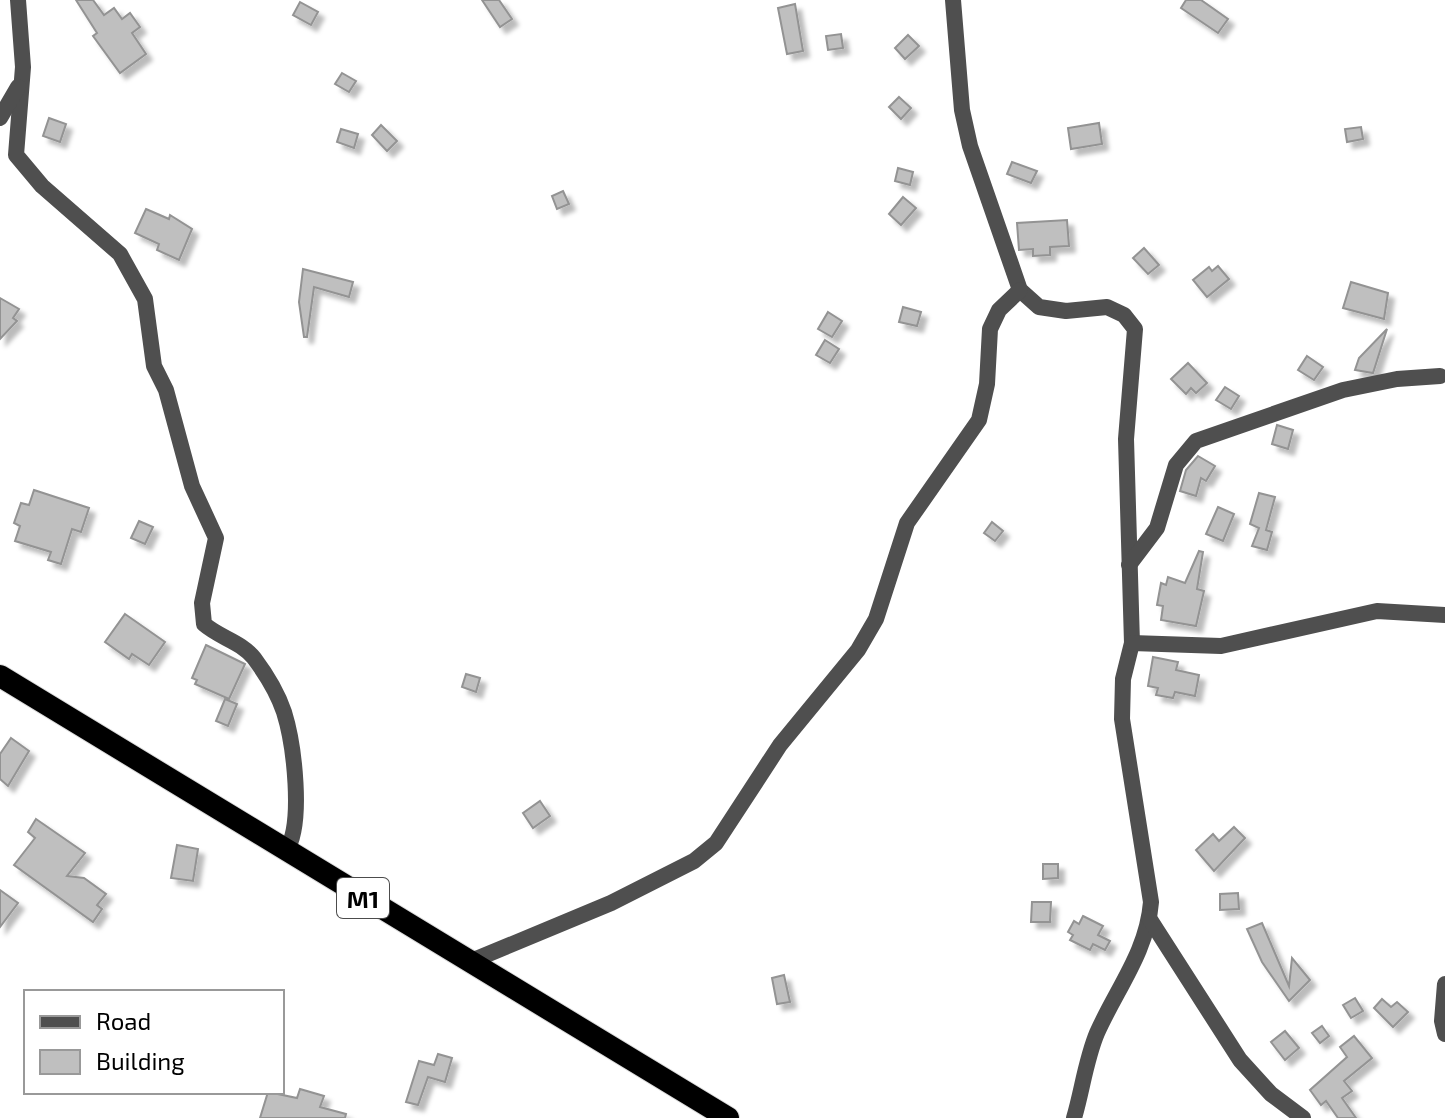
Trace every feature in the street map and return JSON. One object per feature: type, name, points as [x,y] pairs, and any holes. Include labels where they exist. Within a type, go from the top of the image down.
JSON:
[{"type":"highway","name":"M1","points":[[0,676],[728,1118]]},
{"type":"street","points":[[18,0],[23,32],[18,161],[120,254],[145,299],[154,366],[166,390],[192,486],[216,538],[202,603],[204,624],[235,640],[253,657],[284,712],[293,758],[295,815],[294,838],[286,851]]},
{"type":"street","points":[[953,0],[962,110],[970,146],[1020,290],[1039,307],[1066,311],[1107,307],[1124,315],[1135,329],[1126,439],[1132,643],[1123,679],[1122,719],[1151,902],[1146,938],[1096,1036],[1074,1118]]},
{"type":"street","points":[[0,118],[22,78]]},
{"type":"street","points":[[469,962],[611,903],[694,861],[716,843],[780,745],[858,650],[876,619],[907,523],[979,420],[987,384],[990,329],[999,310],[1020,290]]},
{"type":"street","points":[[1129,565],[1157,528],[1176,465],[1196,441],[1343,390],[1397,379],[1440,376]]},
{"type":"street","points":[[1132,643],[1221,646],[1377,611],[1445,615]]},
{"type":"street","points":[[1149,918],[1240,1060],[1271,1094],[1303,1118]]},
{"type":"street","points":[[1445,984],[1442,1021],[1445,1034]]},
{"type":"building","points":[[76,0],[93,0],[104,15],[114,8],[122,19],[130,13],[140,27],[132,33],[146,54],[120,73],[93,36],[97,33]]},
{"type":"building","points":[[482,0],[499,0],[512,19],[500,27]]},
{"type":"building","points":[[1186,0],[1201,0],[1228,19],[1218,33],[1181,8]]},
{"type":"building","points":[[300,2],[318,12],[311,25],[293,15]]},
{"type":"building","points":[[795,4],[803,51],[787,54],[778,8]]},
{"type":"building","points":[[841,34],[843,48],[828,50],[826,36]]},
{"type":"building","points":[[908,35],[919,46],[905,59],[895,48]]},
{"type":"building","points":[[342,73],[356,81],[349,92],[335,84]]},
{"type":"building","points":[[899,97],[911,108],[901,119],[889,107]]},
{"type":"building","points":[[49,118],[66,124],[60,142],[43,136]]},
{"type":"building","points":[[1099,123],[1102,144],[1071,149],[1068,128]]},
{"type":"building","points":[[381,125],[397,141],[387,151],[372,135]]},
{"type":"building","points":[[1361,127],[1363,139],[1347,142],[1345,129]]},
{"type":"building","points":[[341,129],[358,134],[354,148],[337,142]]},
{"type":"building","points":[[1012,162],[1037,171],[1031,183],[1007,174]]},
{"type":"building","points":[[898,168],[913,172],[910,185],[895,181]]},
{"type":"building","points":[[563,191],[569,204],[557,209],[552,196]]},
{"type":"building","points":[[903,197],[916,208],[901,225],[889,214]]},
{"type":"building","points":[[146,209],[169,219],[170,215],[192,229],[179,260],[157,250],[159,244],[135,233]]},
{"type":"building","points":[[1067,220],[1069,246],[1050,247],[1050,255],[1033,256],[1033,249],[1019,250],[1017,223]]},
{"type":"building","points":[[1144,248],[1159,265],[1148,274],[1133,258]]},
{"type":"building","points":[[1218,266],[1229,279],[1207,297],[1193,280],[1209,267],[1212,271]]},
{"type":"building","points":[[303,269],[353,282],[349,297],[314,287],[307,337],[304,337],[299,302]]},
{"type":"building","points":[[1351,282],[1388,293],[1384,319],[1343,308]]},
{"type":"building","points":[[0,298],[19,309],[13,318],[17,321],[0,339]]},
{"type":"building","points":[[903,307],[921,312],[917,326],[899,322]]},
{"type":"building","points":[[828,312],[842,321],[832,337],[818,329]]},
{"type":"building","points":[[1387,329],[1373,373],[1355,370],[1359,358]]},
{"type":"building","points":[[825,340],[839,349],[830,363],[816,355]]},
{"type":"building","points":[[1307,356],[1323,367],[1314,380],[1298,370]]},
{"type":"building","points":[[1188,363],[1207,383],[1196,393],[1191,388],[1186,394],[1171,379]]},
{"type":"building","points":[[1225,387],[1239,396],[1231,409],[1216,400]]},
{"type":"building","points":[[1277,425],[1293,430],[1288,449],[1272,444]]},
{"type":"building","points":[[1198,456],[1215,466],[1206,481],[1201,478],[1196,496],[1180,491],[1186,470]]},
{"type":"building","points":[[34,490],[89,508],[81,532],[72,529],[61,564],[48,560],[51,552],[15,541],[20,526],[14,523],[21,503],[29,505]]},
{"type":"building","points":[[1259,493],[1275,497],[1266,530],[1272,532],[1267,550],[1252,546],[1259,528],[1250,524]]},
{"type":"building","points":[[1218,507],[1234,514],[1223,541],[1206,534]]},
{"type":"building","points":[[139,521],[153,527],[145,544],[131,538]]},
{"type":"building","points":[[992,522],[1003,531],[995,541],[984,533]]},
{"type":"building","points":[[1199,551],[1203,552],[1197,589],[1204,591],[1196,626],[1161,620],[1163,606],[1157,605],[1161,583],[1166,585],[1168,577],[1185,583]]},
{"type":"building","points":[[125,614],[165,642],[149,665],[132,654],[129,659],[105,642]]},
{"type":"building","points":[[206,645],[245,664],[229,699],[195,684],[197,680],[192,678]]},
{"type":"building","points":[[1153,657],[1178,662],[1176,670],[1199,675],[1195,696],[1175,692],[1173,698],[1156,695],[1158,688],[1148,686]]},
{"type":"building","points":[[466,674],[480,678],[476,692],[462,687]]},
{"type":"building","points":[[225,699],[237,704],[228,726],[216,721]]},
{"type":"building","points":[[11,738],[29,751],[8,786],[0,779],[0,754]]},
{"type":"building","points":[[540,801],[550,816],[533,828],[523,813]]},
{"type":"building","points":[[36,819],[85,853],[67,876],[84,878],[106,894],[97,905],[102,909],[93,922],[14,865],[35,838],[28,832]]},
{"type":"building","points":[[1234,827],[1245,838],[1214,871],[1196,850],[1213,834],[1219,841]]},
{"type":"building","points":[[177,845],[198,849],[193,881],[171,878]]},
{"type":"building","points":[[1043,864],[1058,864],[1058,878],[1043,879]]},
{"type":"building","points":[[0,890],[18,903],[0,927]]},
{"type":"building","points":[[1238,893],[1239,909],[1220,910],[1220,894]]},
{"type":"building","points":[[1032,902],[1051,902],[1050,922],[1031,922]]},
{"type":"building","points":[[1083,916],[1103,926],[1098,935],[1110,941],[1105,950],[1093,944],[1090,950],[1070,940],[1073,935],[1068,932],[1074,921],[1079,924]]},
{"type":"building","points":[[1262,923],[1289,986],[1292,958],[1310,980],[1289,1001],[1262,962],[1247,929]]},
{"type":"building","points":[[784,975],[790,1002],[777,1004],[772,978]]},
{"type":"building","points":[[1355,998],[1363,1011],[1351,1018],[1343,1005]]},
{"type":"building","points":[[1382,999],[1391,1007],[1397,1002],[1408,1012],[1393,1027],[1374,1008]]},
{"type":"building","points":[[1322,1026],[1329,1036],[1320,1043],[1312,1033]]},
{"type":"building","points":[[1285,1031],[1299,1048],[1285,1060],[1271,1042]]},
{"type":"building","points":[[1354,1036],[1372,1058],[1344,1081],[1352,1091],[1342,1098],[1356,1118],[1338,1118],[1326,1101],[1321,1105],[1310,1090],[1347,1057],[1340,1047]]},
{"type":"building","points":[[438,1054],[452,1058],[445,1082],[428,1077],[418,1105],[406,1102],[419,1061],[434,1065]]},
{"type":"building","points":[[300,1089],[324,1096],[320,1107],[346,1114],[345,1118],[260,1118],[267,1094],[297,1098]]}]
